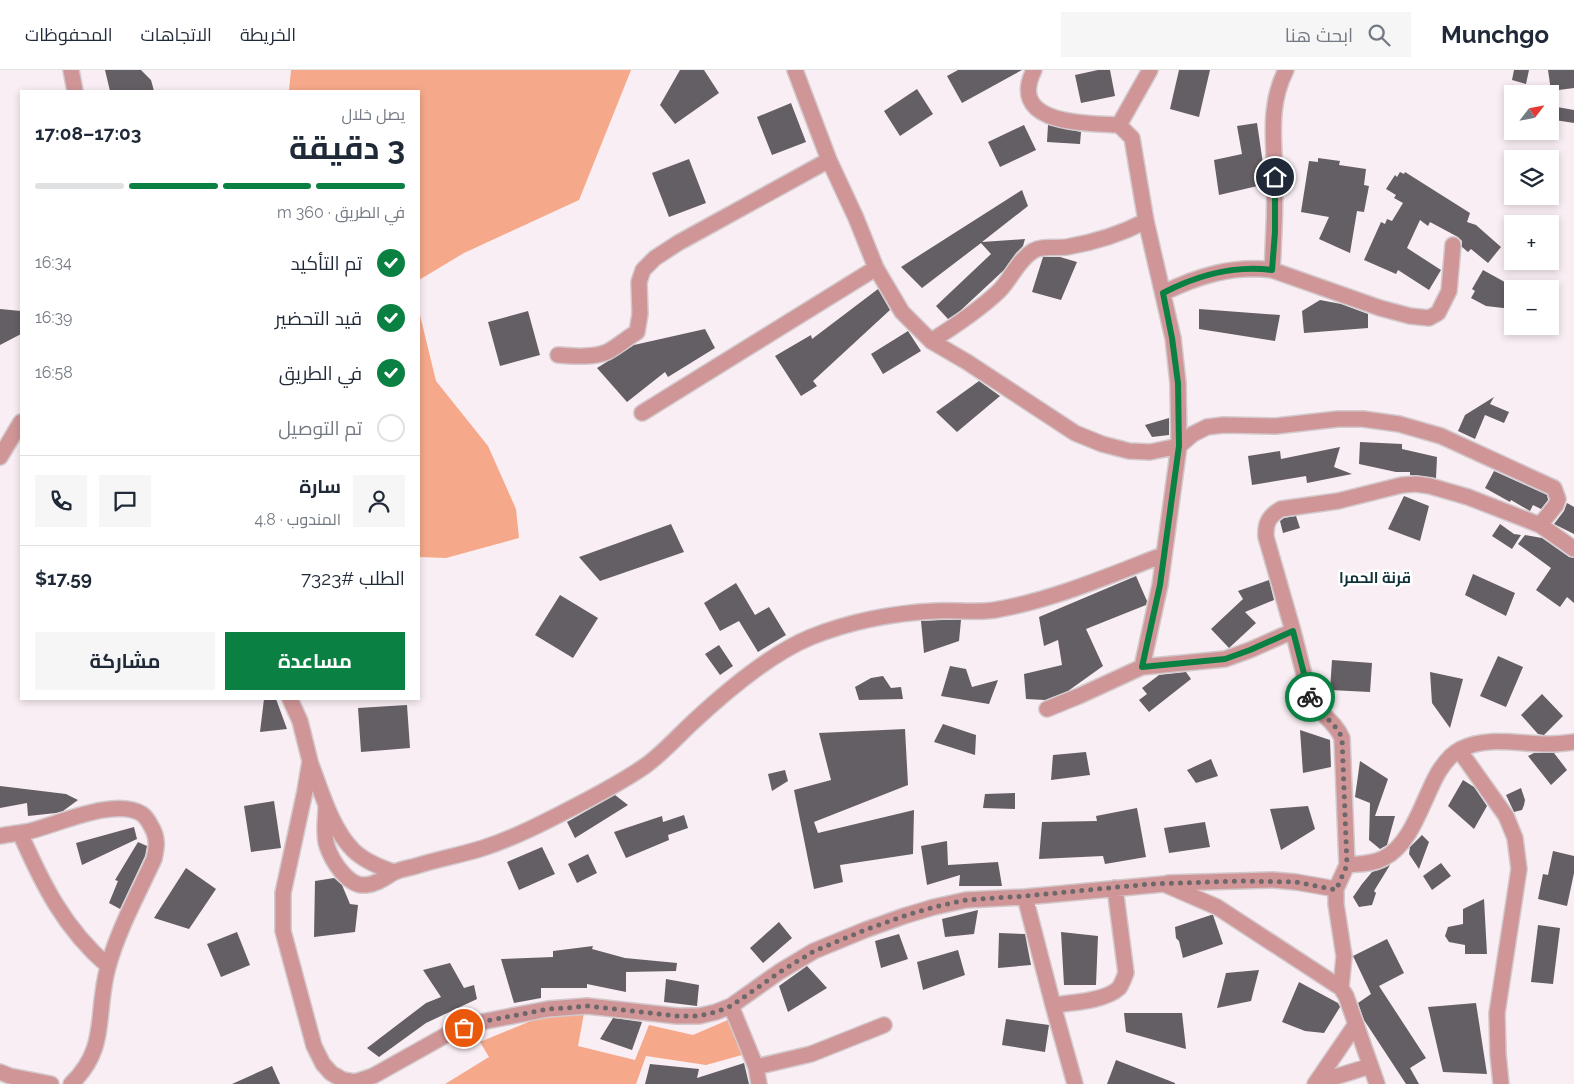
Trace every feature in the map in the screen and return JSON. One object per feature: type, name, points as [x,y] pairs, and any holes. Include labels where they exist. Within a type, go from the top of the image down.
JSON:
[{"type":"street","points":[[71,70],[75,90]]},
{"type":"street","points":[[795,70],[829,160],[856,218],[876,268],[902,312],[931,341],[967,362],[1075,433],[1102,444],[1129,451],[1150,452],[1179,446],[1193,434],[1207,427],[1223,425],[1276,426],[1338,419],[1363,419],[1400,424],[1441,436],[1554,488],[1558,499],[1556,506],[1540,525]]},
{"type":"street","points":[[1034,70],[1028,84],[1029,97],[1034,107],[1043,114],[1086,123],[1119,125],[1132,138],[1146,221],[1172,338],[1178,383],[1179,446],[1160,585],[1142,667]]},
{"type":"street","points":[[1119,125],[1150,70]]},
{"type":"street","points":[[1272,270],[1275,232],[1273,110],[1278,86],[1286,70]]},
{"type":"street","points":[[558,355],[584,356],[606,352],[637,332],[640,314],[639,282],[643,270],[655,258],[678,243],[829,160]]},
{"type":"street","points":[[931,341],[969,317],[1000,290],[1010,275],[1032,252],[1040,248],[1064,248],[1097,241],[1126,231],[1146,221]]},
{"type":"street","points":[[1163,293],[1202,276],[1253,268],[1272,270],[1380,308],[1410,316],[1430,318],[1438,313],[1448,291],[1453,245]]},
{"type":"street","points":[[642,413],[876,268]]},
{"type":"street","points":[[0,454],[20,424]]},
{"type":"street","points":[[1341,988],[1344,956],[1336,904],[1336,890],[1347,865],[1342,738],[1335,725],[1315,706],[1310,698],[1266,537],[1265,528],[1268,520],[1281,509],[1338,501],[1402,485],[1416,484],[1468,497],[1540,525],[1574,548]]},
{"type":"street","points":[[326,807],[325,831],[327,845],[336,862],[347,878],[363,886],[374,884],[394,872],[481,849],[520,835],[607,790],[646,765],[713,704],[763,665],[787,649],[810,638],[842,626],[893,614],[958,610],[991,611],[1020,605],[1065,592],[1163,555]]},
{"type":"street","points":[[1048,709],[1142,667],[1225,659],[1293,631]]},
{"type":"street","points":[[290,700],[300,721],[310,761],[326,807],[343,837],[352,850],[376,866],[394,872]]},
{"type":"street","points":[[1347,865],[1383,859],[1394,851],[1408,834],[1443,764],[1459,750],[1488,741],[1552,744],[1574,742]]},
{"type":"street","points":[[1459,750],[1506,816],[1515,838],[1519,869],[1497,1013],[1501,1084]]},
{"type":"street","points":[[310,761],[283,893],[283,931],[314,1046],[323,1064],[331,1073],[342,1080],[355,1082],[374,1076],[448,1034],[481,1022],[548,1009],[587,1006],[677,1016],[699,1016],[731,1006],[814,951],[865,930],[934,907],[966,900],[1164,884],[1272,880],[1296,882],[1336,890]]},
{"type":"street","points":[[0,836],[20,833],[118,808],[141,814],[154,830],[157,846],[154,859],[120,932],[108,966],[102,992],[99,1035],[94,1052],[88,1065],[72,1084]]},
{"type":"street","points":[[20,833],[39,876],[57,908],[74,932],[108,966]]},
{"type":"street","points":[[1164,884],[1217,907],[1341,988],[1346,996],[1377,1084]]},
{"type":"street","points":[[1052,1005],[1106,995],[1118,988],[1122,983],[1126,973],[1115,888]]},
{"type":"street","points":[[1025,896],[1052,1005],[1075,1084]]},
{"type":"street","points":[[731,1006],[756,1067],[759,1084]]},
{"type":"street","points":[[1315,1084],[1356,1024]]},
{"type":"street","points":[[756,1067],[811,1054],[884,1025]]},
{"type":"street","points":[[1315,1084],[1370,1066]]},
{"type":"street","points":[[0,1072],[10,1076],[51,1084]]},
{"type":"shaded area","points":[[291,70],[631,70],[579,200],[464,253],[420,279],[420,90],[289,90]]},
{"type":"shaded area","points":[[420,315],[436,381],[488,446],[516,509],[519,538],[446,558],[420,557]]},
{"type":"shaded area","points":[[584,1013],[578,1046],[635,1060],[649,1025],[693,1035],[730,1019],[742,1055],[706,1065],[646,1056],[636,1084],[445,1084],[489,1057],[480,1042],[533,1020]]},
{"type":"building","points":[[105,70],[141,70],[151,80],[154,90],[110,90]]},
{"type":"building","points":[[680,70],[704,70],[719,93],[675,124],[660,105]]},
{"type":"building","points":[[958,70],[1022,70],[962,103],[947,76]]},
{"type":"building","points":[[1098,70],[1110,70],[1115,96],[1081,103],[1075,75]]},
{"type":"building","points":[[1179,70],[1210,70],[1199,117],[1170,109]]},
{"type":"building","points":[[1514,70],[1529,70],[1526,84],[1512,80]]},
{"type":"building","points":[[1548,70],[1574,70],[1574,88],[1559,90],[1559,85],[1550,85]]},
{"type":"building","points":[[917,89],[933,114],[900,136],[884,111]]},
{"type":"building","points":[[791,103],[806,142],[772,155],[757,117]]},
{"type":"building","points":[[1559,107],[1574,110],[1574,123],[1559,121]]},
{"type":"building","points":[[1257,123],[1266,184],[1219,195],[1214,160],[1242,154],[1237,126]]},
{"type":"building","points":[[1024,125],[1036,150],[1000,167],[988,142]]},
{"type":"building","points":[[1048,125],[1081,132],[1080,144],[1047,142]]},
{"type":"building","points":[[1318,158],[1340,161],[1339,165],[1366,169],[1364,185],[1369,186],[1364,212],[1357,211],[1350,253],[1319,239],[1329,217],[1301,212],[1309,161],[1318,162]]},
{"type":"building","points":[[689,159],[706,203],[669,217],[652,173]]},
{"type":"building","points":[[1400,172],[1404,174],[1405,172],[1470,213],[1467,222],[1476,225],[1501,247],[1488,263],[1471,249],[1468,252],[1462,247],[1462,241],[1458,237],[1430,222],[1428,226],[1420,220],[1407,248],[1441,270],[1429,290],[1398,270],[1396,274],[1364,260],[1381,222],[1385,224],[1387,219],[1392,221],[1403,203],[1394,198],[1396,195],[1386,189],[1395,175],[1397,177]]},
{"type":"building","points":[[1022,190],[1028,206],[982,242],[1025,239],[1023,246],[1004,270],[960,311],[948,319],[936,306],[991,254],[981,243],[922,288],[901,267]]},
{"type":"building","points":[[1043,257],[1060,257],[1077,262],[1061,300],[1032,292]]},
{"type":"building","points":[[1483,270],[1504,282],[1504,308],[1486,306],[1471,298],[1475,291],[1472,289]]},
{"type":"building","points":[[878,289],[890,310],[813,381],[817,386],[801,396],[775,356],[811,335],[812,339]]},
{"type":"building","points":[[1320,300],[1341,304],[1368,314],[1368,328],[1304,333],[1302,311]]},
{"type":"building","points":[[0,309],[20,311],[20,335],[0,345]]},
{"type":"building","points":[[1199,309],[1280,315],[1275,341],[1199,329]]},
{"type":"building","points":[[528,311],[540,355],[500,366],[488,322]]},
{"type":"building","points":[[705,329],[715,348],[668,377],[665,372],[627,402],[597,368],[634,345]]},
{"type":"building","points":[[908,331],[921,351],[883,374],[871,354]]},
{"type":"building","points":[[979,381],[1000,396],[957,432],[936,412]]},
{"type":"building","points":[[1494,397],[1490,404],[1509,412],[1504,423],[1485,415],[1475,439],[1458,431],[1465,415]]},
{"type":"building","points":[[1169,418],[1169,435],[1152,437],[1145,425]]},
{"type":"building","points":[[1360,442],[1402,444],[1402,449],[1437,457],[1436,478],[1410,475],[1410,472],[1396,472],[1359,464]]},
{"type":"building","points":[[1340,447],[1334,467],[1352,474],[1307,483],[1306,476],[1252,485],[1248,456],[1280,451],[1281,459]]},
{"type":"building","points":[[1494,471],[1547,495],[1548,500],[1541,509],[1533,505],[1530,511],[1511,500],[1510,502],[1485,488]]},
{"type":"building","points":[[1404,496],[1429,506],[1420,541],[1388,529]]},
{"type":"building","points":[[1567,503],[1574,507],[1574,534],[1554,524],[1564,511]]},
{"type":"building","points":[[1296,516],[1300,528],[1283,533],[1280,521],[1284,518]]},
{"type":"building","points":[[671,524],[684,552],[600,581],[579,557]]},
{"type":"building","points":[[1500,524],[1514,534],[1521,535],[1512,549],[1492,536]]},
{"type":"building","points":[[1525,535],[1542,538],[1569,557],[1574,558],[1574,603],[1567,597],[1560,607],[1536,590],[1551,568],[1518,544]]},
{"type":"building","points":[[1473,574],[1515,593],[1506,616],[1465,595]]},
{"type":"building","points":[[1136,576],[1147,601],[1146,605],[1086,629],[1103,666],[1068,691],[1045,700],[1026,699],[1024,674],[1062,665],[1058,640],[1044,646],[1039,617]]},
{"type":"building","points":[[1269,580],[1274,600],[1245,612],[1256,623],[1229,648],[1211,629],[1243,599],[1238,591]]},
{"type":"building","points":[[736,583],[755,615],[769,607],[786,635],[758,652],[739,621],[720,631],[704,603]]},
{"type":"building","points":[[560,595],[598,618],[573,658],[535,635]]},
{"type":"building","points":[[961,620],[959,641],[924,653],[921,621]]},
{"type":"building","points":[[719,645],[733,666],[720,675],[705,654]]},
{"type":"building","points":[[1498,656],[1523,667],[1506,707],[1480,696]]},
{"type":"building","points":[[1332,660],[1372,663],[1370,692],[1330,690]]},
{"type":"building","points":[[950,666],[966,669],[972,687],[998,680],[989,704],[941,696]]},
{"type":"building","points":[[1186,672],[1191,679],[1149,712],[1139,700],[1147,694],[1142,688],[1159,675]]},
{"type":"building","points":[[1430,672],[1463,679],[1450,728],[1432,703]]},
{"type":"building","points":[[883,676],[891,688],[901,687],[903,699],[859,700],[855,687],[871,678]]},
{"type":"building","points":[[1542,694],[1563,716],[1544,735],[1538,734],[1521,715]]},
{"type":"building","points":[[264,700],[276,700],[287,729],[260,732]]},
{"type":"building","points":[[407,705],[410,748],[361,752],[358,708]]},
{"type":"building","points":[[943,724],[976,735],[975,755],[934,742]]},
{"type":"building","points":[[905,729],[908,785],[814,822],[818,833],[914,810],[913,854],[840,865],[843,882],[814,889],[794,790],[831,780],[819,733]]},
{"type":"building","points":[[1300,730],[1330,740],[1331,767],[1303,773]]},
{"type":"building","points":[[1086,752],[1090,775],[1051,780],[1053,755]]},
{"type":"building","points":[[1534,753],[1554,753],[1567,770],[1551,785],[1528,756]]},
{"type":"building","points":[[1211,759],[1218,776],[1196,783],[1187,770]]},
{"type":"building","points":[[1360,761],[1388,779],[1375,816],[1395,816],[1387,845],[1380,849],[1369,840],[1370,803],[1355,797]]},
{"type":"building","points":[[785,770],[788,781],[772,791],[768,774]]},
{"type":"building","points":[[1463,780],[1474,787],[1487,806],[1474,829],[1448,806]]},
{"type":"building","points":[[0,786],[66,794],[78,800],[63,811],[28,816],[27,803],[0,808]]},
{"type":"building","points":[[1521,788],[1525,800],[1524,805],[1522,810],[1514,812],[1506,795]]},
{"type":"building","points":[[1015,793],[1015,809],[983,808],[985,794]]},
{"type":"building","points":[[615,795],[628,805],[575,838],[567,822]]},
{"type":"building","points":[[274,801],[281,848],[251,852],[244,806]]},
{"type":"building","points":[[1308,806],[1315,829],[1281,850],[1270,809]]},
{"type":"building","points":[[1137,808],[1146,857],[1105,864],[1103,856],[1039,859],[1042,822],[1097,821],[1096,816]]},
{"type":"building","points":[[684,815],[688,828],[668,835],[669,840],[626,858],[614,832],[662,816],[663,822]]},
{"type":"building","points":[[1205,822],[1210,847],[1169,853],[1164,828]]},
{"type":"building","points":[[134,827],[137,839],[82,865],[76,843]]},
{"type":"building","points":[[1422,835],[1429,842],[1419,869],[1409,854],[1410,847]]},
{"type":"building","points":[[947,841],[948,865],[998,862],[1002,886],[959,886],[960,875],[927,885],[921,846]]},
{"type":"building","points":[[138,842],[147,846],[145,856],[120,909],[109,903],[118,881],[115,880]]},
{"type":"building","points":[[542,847],[555,874],[519,890],[507,862]]},
{"type":"building","points":[[1553,851],[1574,856],[1574,873],[1567,906],[1538,899],[1543,874],[1548,875]]},
{"type":"building","points":[[588,854],[597,873],[577,883],[568,864]]},
{"type":"building","points":[[1441,863],[1451,876],[1432,890],[1423,876]]},
{"type":"building","points":[[1390,865],[1374,891],[1376,893],[1372,905],[1359,907],[1353,897],[1362,884],[1372,872]]},
{"type":"building","points":[[186,868],[216,889],[189,929],[154,918]]},
{"type":"building","points":[[334,878],[342,885],[350,904],[358,905],[355,932],[314,937],[315,881]]},
{"type":"building","points":[[1484,899],[1487,954],[1465,954],[1465,945],[1449,942],[1445,936],[1448,927],[1463,924],[1463,909]]},
{"type":"building","points":[[978,910],[974,934],[945,937],[942,919]]},
{"type":"building","points":[[1213,915],[1223,944],[1183,958],[1179,941],[1176,938],[1175,927]]},
{"type":"building","points":[[779,922],[792,938],[763,963],[750,948]]},
{"type":"building","points":[[1538,925],[1560,928],[1553,984],[1531,982]]},
{"type":"building","points":[[237,932],[250,965],[221,977],[207,944]]},
{"type":"building","points":[[1061,932],[1098,936],[1096,985],[1064,985]]},
{"type":"building","points":[[999,933],[1025,934],[1031,965],[998,968]]},
{"type":"building","points":[[899,934],[908,959],[881,968],[875,941]]},
{"type":"building","points":[[1387,939],[1404,973],[1379,986],[1426,1058],[1410,1068],[1419,1084],[1406,1084],[1364,1020],[1358,1003],[1371,994],[1353,956]]},
{"type":"building","points":[[593,946],[592,949],[625,958],[677,963],[676,971],[626,972],[626,992],[587,984],[587,988],[541,988],[541,998],[514,1003],[501,959],[553,957],[553,951]]},
{"type":"building","points":[[958,950],[965,975],[923,990],[917,962]]},
{"type":"building","points":[[450,963],[464,988],[474,985],[477,999],[426,1023],[379,1057],[367,1048],[426,1003],[441,997],[423,970]]},
{"type":"building","points":[[807,966],[827,988],[788,1012],[779,986]]},
{"type":"building","points":[[1259,970],[1251,1001],[1217,1008],[1226,973]]},
{"type":"building","points":[[666,979],[699,985],[697,1006],[664,1002]]},
{"type":"building","points":[[1299,982],[1338,1003],[1340,1007],[1324,1033],[1305,1031],[1282,1022]]},
{"type":"building","points":[[1476,1003],[1487,1074],[1443,1072],[1428,1007]]},
{"type":"building","points":[[1124,1013],[1182,1013],[1186,1049],[1126,1032]]},
{"type":"building","points":[[613,1018],[642,1022],[632,1050],[600,1039]]},
{"type":"building","points":[[1006,1019],[1049,1025],[1045,1052],[1002,1045]]},
{"type":"building","points":[[1116,1060],[1175,1083],[1175,1084],[1107,1084]]},
{"type":"building","points":[[744,1063],[749,1084],[645,1084],[650,1064],[699,1069],[697,1078]]},
{"type":"building","points":[[272,1066],[280,1084],[232,1084]]},
{"type":"way so far","points":[[464,1028],[481,1022],[548,1009],[587,1006],[677,1016],[699,1016],[716,1012],[731,1006],[814,951],[904,916],[966,900],[1150,884],[1272,880],[1296,882],[1336,890],[1347,865],[1342,738],[1339,730],[1315,706],[1310,697]]},
{"type":"district","name":"قرنة الحمرا","points":[[1375,578]]},
{"type":"route","points":[[1275,177],[1275,232],[1272,270],[1253,268],[1202,276],[1163,293],[1178,383],[1179,446],[1167,522],[1160,585],[1142,667],[1225,659],[1293,631],[1310,697]]}]
